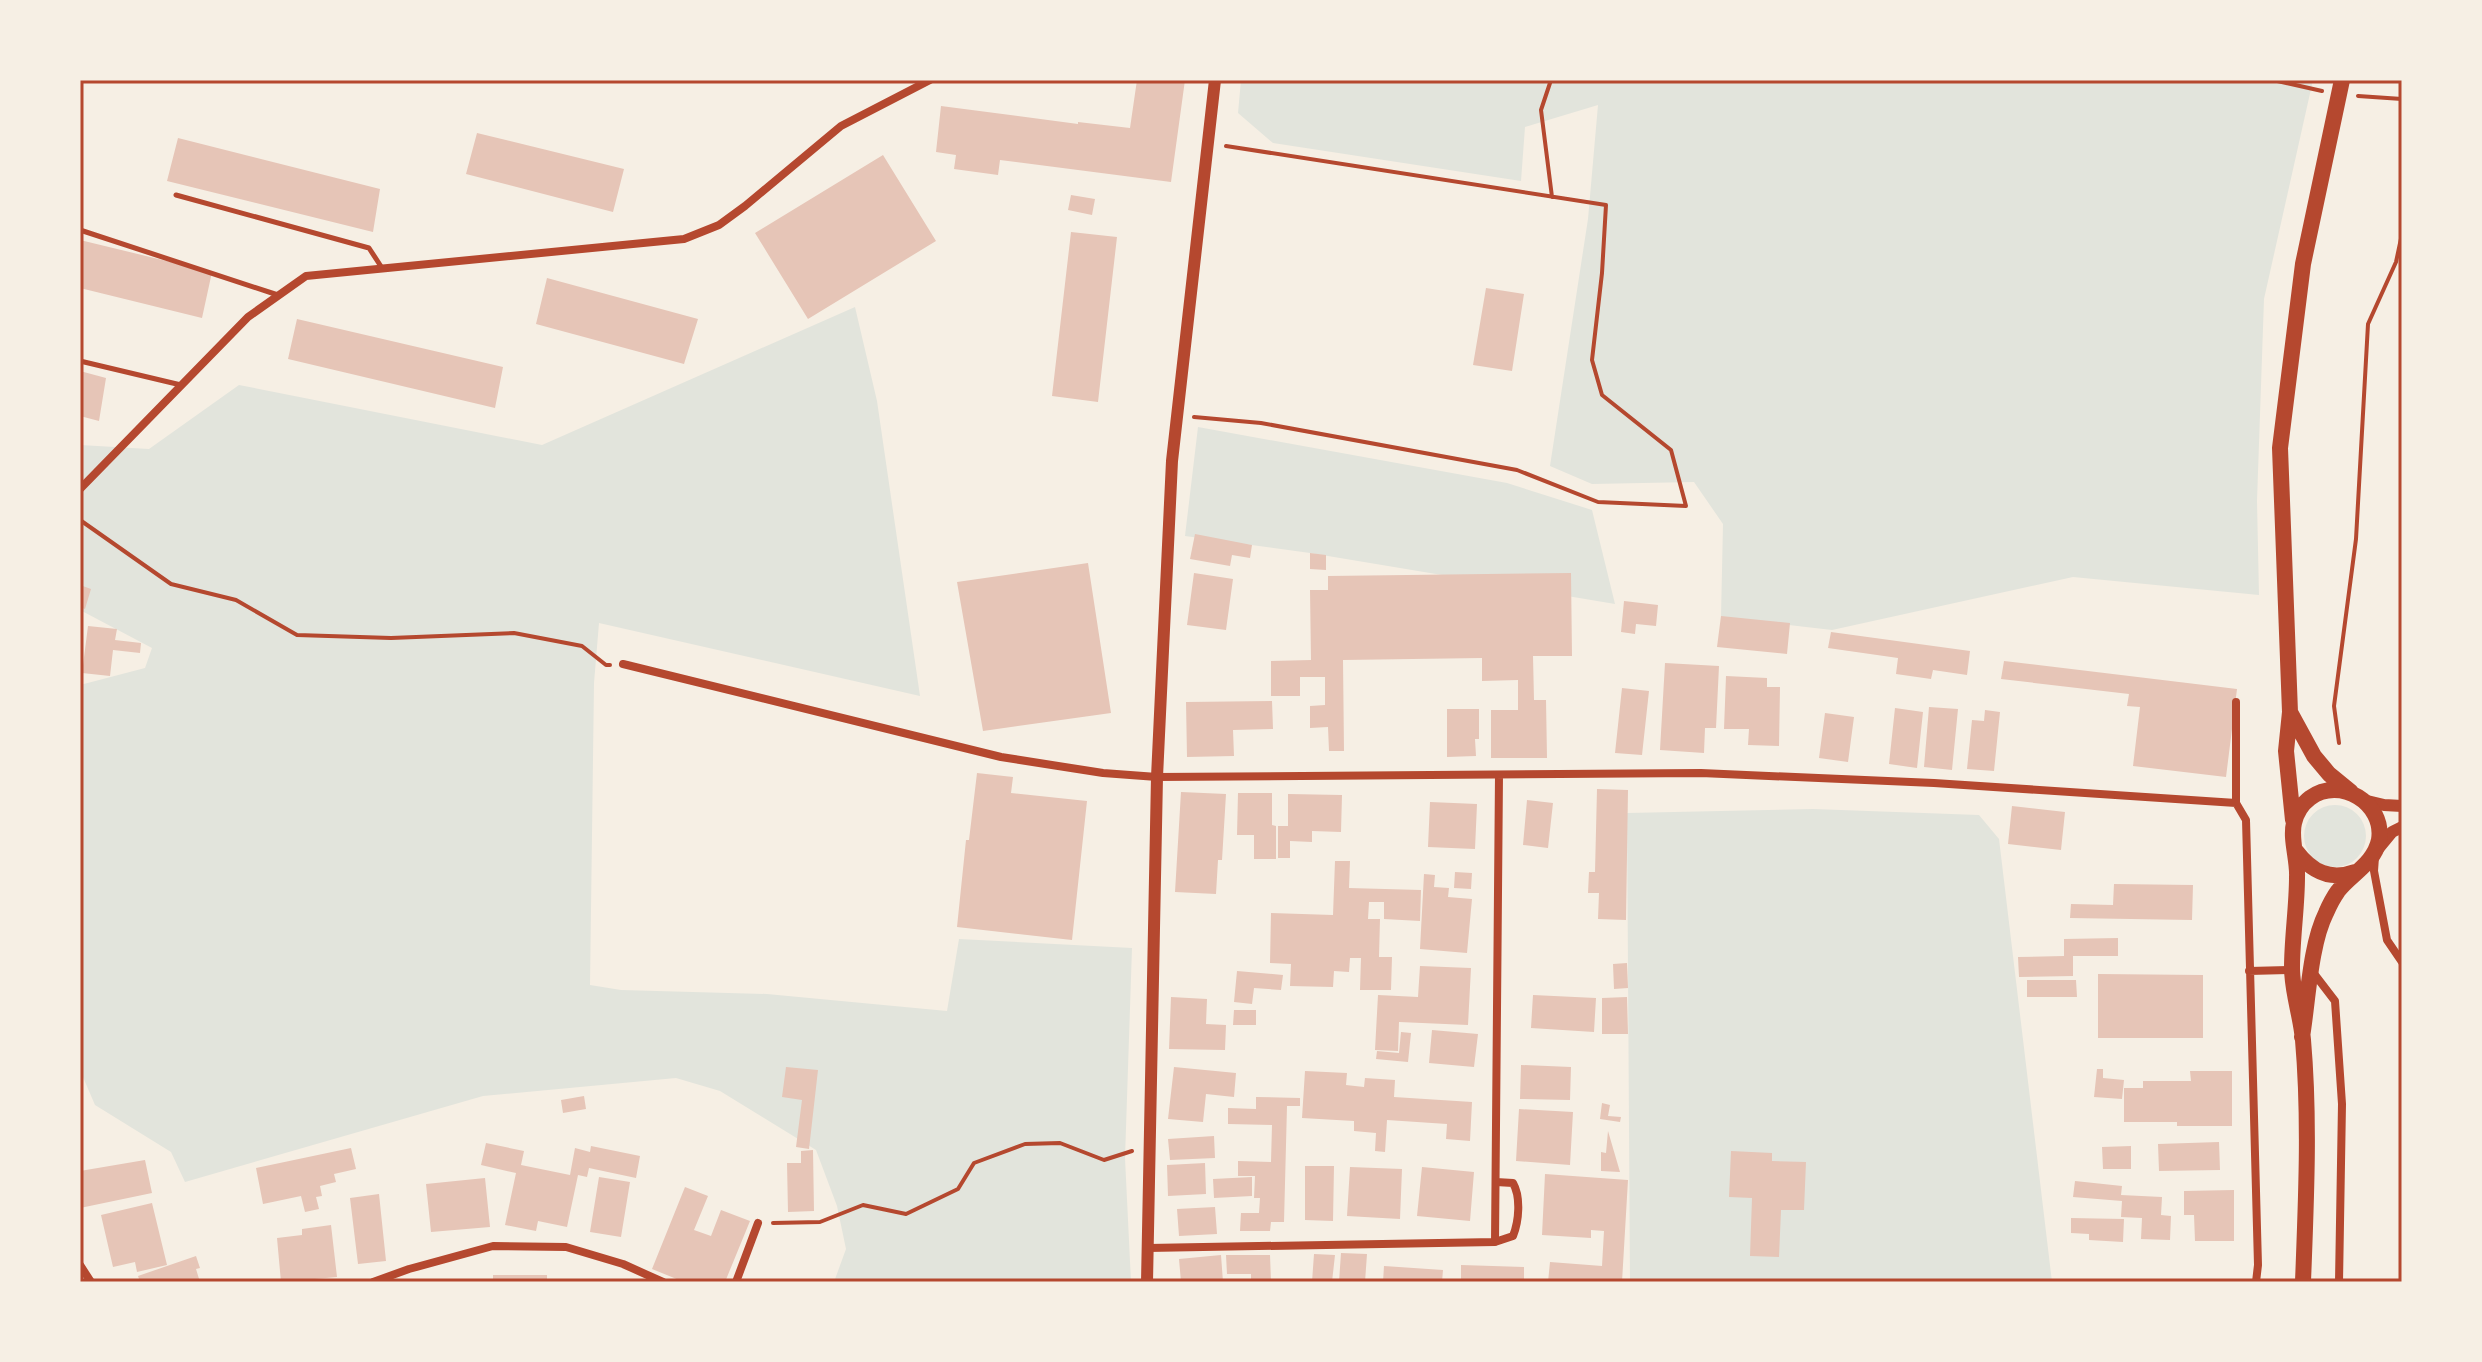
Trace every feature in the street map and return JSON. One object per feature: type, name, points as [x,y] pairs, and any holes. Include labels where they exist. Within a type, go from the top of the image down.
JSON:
[{"type":"main road","points":[[2303,1282],[2306,1153],[2302,1037],[2292,970],[2297,901],[2296,851],[2286,751],[2290,712],[2280,448],[2303,264],[2340,88]]},
{"type":"main road","points":[[2290,712],[2314,756],[2329,774],[2373,810],[2379,838],[2376,851],[2338,891],[2325,914],[2318,934],[2302,1037]]},
{"type":"main road","points":[[2294,823],[2299,809],[2322,792],[2336,790],[2357,796]]},
{"type":"main road","points":[[2296,851],[2316,872],[2343,876],[2357,871]]},
{"type":"street","points":[[80,489],[248,317],[306,276],[684,239],[728,219],[841,126],[930,80]]},
{"type":"street","points":[[1147,1282],[1157,777],[1172,461],[1215,80]]},
{"type":"street","points":[[623,664],[1001,757],[1103,773],[1157,777],[1701,773],[1934,783],[2236,803]]},
{"type":"street","points":[[2236,702],[2236,803],[2246,820],[2256,1282]]},
{"type":"street","points":[[1495,1242],[1499,775]]},
{"type":"street","points":[[2357,796],[2384,805],[2402,806]]},
{"type":"street","points":[[2402,827],[2392,832],[2376,851],[2374,871],[2387,940],[2402,962]]},
{"type":"street","points":[[2357,871],[2372,880],[2378,895]]},
{"type":"street","points":[[2249,971],[2292,970]]},
{"type":"street","points":[[2312,971],[2335,1001],[2342,1104],[2339,1282]]},
{"type":"street","points":[[1148,1248],[1495,1242],[1513,1236],[1517,1227],[1518,1192],[1513,1183],[1496,1182]]},
{"type":"street","points":[[736,1282],[758,1223]]},
{"type":"street","points":[[373,1282],[493,1246],[566,1247],[623,1264],[663,1282]]},
{"type":"street","points":[[80,1265],[91,1282]]},
{"type":"lane","points":[[176,195],[369,248],[382,269]]},
{"type":"lane","points":[[80,230],[279,295]]},
{"type":"lane","points":[[80,361],[182,385]]},
{"type":"path","points":[[1551,80],[1541,110],[1552,197]]},
{"type":"path","points":[[2273,80],[2402,99]]},
{"type":"path","points":[[1177,415],[1261,423],[1517,470],[1598,502],[1686,506],[1671,450],[1602,395],[1592,360],[1606,205],[1208,143]]},
{"type":"path","points":[[2339,743],[2334,706],[2356,539],[2368,324],[2396,262],[2402,234]]},
{"type":"path","points":[[80,520],[171,584],[236,600],[297,635],[391,638],[514,633],[582,646],[606,665],[623,664]]},
{"type":"path","points":[[758,1223],[820,1222],[863,1205],[906,1214],[958,1189],[974,1163],[1025,1144],[1060,1143],[1104,1160],[1150,1147]]},
{"type":"shaded area","points":[[1241,80],[2313,80],[2264,299],[2257,501],[2259,595],[2073,577],[1832,630],[1721,617],[1723,524],[1694,482],[1592,484],[1550,466],[1588,219],[1598,105],[1525,127],[1521,181],[1273,143],[1238,113]]},
{"type":"shaded area","points":[[855,307],[877,401],[920,696],[599,623],[594,683],[590,985],[621,990],[767,994],[947,1011],[959,939],[1132,948],[1125,1158],[1131,1282],[834,1282],[846,1249],[837,1206],[816,1150],[720,1091],[676,1078],[483,1096],[185,1182],[171,1152],[95,1105],[80,1070],[80,685],[145,668],[152,648],[80,610],[80,445],[149,449],[239,385],[542,445]]},
{"type":"shaded area","points":[[1198,427],[1507,483],[1592,510],[1615,604],[1310,553],[1185,536]]},
{"type":"shaded area","points":[[2335,805],[2357,814],[2366,836],[2357,858],[2335,867],[2313,858],[2304,836],[2313,814]]},
{"type":"shaded area","points":[[1813,809],[1979,815],[1999,839],[2052,1282],[1630,1282],[1627,813]]},
{"type":"building","points":[[1137,80],[1185,80],[1171,182],[1000,160],[998,175],[954,169],[956,155],[936,152],[941,106],[1130,128]]},
{"type":"building","points":[[477,133],[624,169],[613,212],[466,174]]},
{"type":"building","points":[[178,138],[380,189],[373,232],[167,181]]},
{"type":"building","points":[[883,155],[936,241],[808,319],[755,233]]},
{"type":"building","points":[[1071,195],[1095,199],[1092,215],[1068,210]]},
{"type":"building","points":[[1071,232],[1117,237],[1098,402],[1052,396]]},
{"type":"building","points":[[80,240],[212,272],[202,318],[80,288]]},
{"type":"building","points":[[547,278],[698,319],[684,364],[536,324]]},
{"type":"building","points":[[1486,288],[1524,294],[1512,371],[1473,365]]},
{"type":"building","points":[[297,319],[503,367],[495,408],[288,359]]},
{"type":"building","points":[[80,371],[106,378],[99,421],[80,416]]},
{"type":"building","points":[[1195,534],[1252,545],[1250,558],[1232,555],[1230,566],[1190,559]]},
{"type":"building","points":[[1310,553],[1326,555],[1326,570],[1310,569]]},
{"type":"building","points":[[1088,563],[1111,713],[983,731],[957,582]]},
{"type":"building","points":[[1194,573],[1233,579],[1226,630],[1187,625]]},
{"type":"building","points":[[1571,573],[1572,656],[1533,656],[1534,700],[1546,700],[1547,758],[1491,758],[1491,710],[1518,710],[1518,680],[1482,681],[1482,658],[1343,660],[1344,751],[1329,751],[1328,727],[1310,728],[1310,706],[1325,705],[1325,677],[1300,677],[1300,696],[1271,696],[1271,661],[1311,660],[1310,590],[1328,590],[1328,576]]},
{"type":"building","points":[[80,585],[91,589],[85,609],[80,607]]},
{"type":"building","points":[[1624,601],[1658,605],[1656,626],[1636,624],[1635,634],[1621,632]]},
{"type":"building","points":[[1721,616],[1790,623],[1787,654],[1717,647]]},
{"type":"building","points":[[88,626],[117,629],[115,640],[141,643],[140,653],[113,650],[110,676],[82,673]]},
{"type":"building","points":[[1831,632],[1970,651],[1967,675],[1933,670],[1931,679],[1896,674],[1898,658],[1828,648]]},
{"type":"building","points":[[2004,661],[2237,689],[2226,777],[2133,766],[2140,707],[2127,706],[2129,694],[2001,679]]},
{"type":"building","points":[[1665,663],[1719,666],[1716,728],[1705,728],[1704,753],[1660,750]]},
{"type":"building","points":[[1726,676],[1767,678],[1767,687],[1780,687],[1779,746],[1748,745],[1749,729],[1724,729]]},
{"type":"building","points":[[1622,688],[1649,691],[1642,755],[1615,753]]},
{"type":"building","points":[[1272,701],[1273,729],[1233,730],[1234,756],[1187,757],[1186,702]]},
{"type":"building","points":[[1929,707],[1958,709],[1952,770],[1924,767]]},
{"type":"building","points":[[1895,708],[1923,712],[1917,768],[1889,764]]},
{"type":"building","points":[[1447,709],[1479,709],[1476,756],[1447,757]]},
{"type":"building","points":[[1985,710],[2000,712],[1994,771],[1967,769],[1972,720],[1984,721]]},
{"type":"building","points":[[1825,713],[1854,717],[1848,762],[1819,758]]},
{"type":"building","points":[[977,773],[1013,777],[1011,793],[1087,801],[1072,940],[957,927]]},
{"type":"building","points":[[1597,789],[1628,790],[1626,920],[1598,919],[1599,893],[1588,893],[1589,872],[1595,872]]},
{"type":"building","points":[[1181,792],[1226,794],[1222,860],[1218,860],[1216,894],[1175,892]]},
{"type":"building","points":[[1238,793],[1272,793],[1276,859],[1254,859],[1254,835],[1237,835]]},
{"type":"building","points":[[1288,794],[1342,795],[1341,832],[1312,831],[1312,842],[1290,841],[1290,858],[1278,858],[1278,826],[1288,826]]},
{"type":"building","points":[[1527,800],[1553,803],[1548,848],[1523,845]]},
{"type":"building","points":[[1430,802],[1477,804],[1475,849],[1428,847]]},
{"type":"building","points":[[2012,806],[2065,812],[2061,850],[2008,844]]},
{"type":"building","points":[[1335,861],[1350,861],[1349,888],[1421,890],[1420,921],[1384,919],[1384,902],[1369,902],[1368,919],[1380,919],[1379,957],[1392,957],[1391,990],[1360,990],[1361,958],[1350,958],[1349,972],[1334,971],[1333,987],[1290,986],[1291,964],[1270,963],[1271,913],[1333,915]]},
{"type":"building","points":[[1455,872],[1472,873],[1471,889],[1454,888]]},
{"type":"building","points":[[1424,874],[1435,875],[1434,887],[1449,888],[1448,897],[1472,899],[1467,953],[1420,949]]},
{"type":"building","points":[[2114,884],[2193,885],[2192,920],[2070,918],[2071,904],[2113,905]]},
{"type":"building","points":[[2118,938],[2118,956],[2073,956],[2073,976],[2019,977],[2018,957],[2064,956],[2064,939]]},
{"type":"building","points":[[1627,963],[1628,988],[1614,989],[1613,964]]},
{"type":"building","points":[[1420,966],[1471,968],[1468,1025],[1399,1022],[1398,1051],[1375,1050],[1378,995],[1418,997]]},
{"type":"building","points":[[1237,971],[1283,975],[1281,990],[1254,988],[1252,1004],[1234,1002]]},
{"type":"building","points":[[2098,974],[2203,975],[2203,1038],[2098,1038]]},
{"type":"building","points":[[2027,980],[2076,980],[2077,997],[2027,997]]},
{"type":"building","points":[[1533,995],[1596,998],[1594,1032],[1531,1028]]},
{"type":"building","points":[[1171,997],[1207,999],[1206,1024],[1226,1025],[1225,1050],[1169,1049]]},
{"type":"building","points":[[1627,997],[1628,1034],[1602,1034],[1602,998]]},
{"type":"building","points":[[1234,1010],[1256,1010],[1256,1025],[1233,1025]]},
{"type":"building","points":[[1432,1030],[1478,1034],[1474,1067],[1429,1063]]},
{"type":"building","points":[[1401,1032],[1411,1033],[1408,1062],[1376,1059],[1377,1051],[1399,1053]]},
{"type":"building","points":[[1521,1065],[1571,1067],[1570,1100],[1520,1099]]},
{"type":"building","points":[[786,1067],[818,1070],[809,1149],[796,1147],[802,1100],[782,1097]]},
{"type":"building","points":[[1174,1067],[1236,1073],[1234,1097],[1206,1094],[1203,1122],[1168,1119]]},
{"type":"building","points":[[2097,1069],[2103,1069],[2103,1078],[2124,1080],[2122,1099],[2094,1097]]},
{"type":"building","points":[[1305,1071],[1347,1073],[1346,1085],[1364,1087],[1365,1078],[1395,1080],[1394,1097],[1472,1102],[1470,1141],[1446,1139],[1447,1124],[1387,1120],[1385,1152],[1375,1151],[1376,1133],[1354,1131],[1354,1121],[1302,1118]]},
{"type":"building","points":[[2190,1071],[2232,1071],[2232,1126],[2124,1122],[2124,1088],[2143,1088],[2143,1081],[2191,1081]]},
{"type":"building","points":[[584,1096],[586,1109],[563,1113],[561,1100]]},
{"type":"building","points":[[1256,1097],[1300,1098],[1300,1106],[1287,1106],[1284,1222],[1271,1222],[1270,1231],[1240,1231],[1241,1213],[1259,1213],[1260,1198],[1254,1198],[1255,1176],[1238,1176],[1238,1161],[1271,1162],[1272,1125],[1228,1124],[1228,1108],[1256,1109]]},
{"type":"building","points":[[1602,1103],[1610,1105],[1608,1116],[1621,1117],[1620,1122],[1600,1119]]},
{"type":"building","points":[[1519,1109],[1573,1112],[1570,1165],[1516,1161]]},
{"type":"building","points":[[1608,1131],[1620,1172],[1601,1171],[1601,1152],[1606,1153]]},
{"type":"building","points":[[1214,1136],[1215,1158],[1170,1160],[1168,1139]]},
{"type":"building","points":[[2219,1142],[2220,1170],[2159,1171],[2158,1144]]},
{"type":"building","points":[[486,1143],[524,1151],[521,1165],[570,1175],[575,1148],[590,1152],[591,1146],[640,1156],[636,1178],[589,1168],[587,1177],[578,1175],[567,1227],[538,1221],[536,1231],[505,1225],[516,1173],[481,1165]]},
{"type":"building","points":[[2131,1146],[2131,1169],[2103,1169],[2102,1147]]},
{"type":"building","points":[[351,1148],[356,1169],[334,1174],[336,1182],[320,1186],[322,1196],[316,1197],[319,1209],[305,1212],[301,1196],[263,1204],[256,1168]]},
{"type":"building","points":[[813,1150],[814,1211],[788,1212],[787,1163],[801,1163],[801,1151]]},
{"type":"building","points":[[1731,1151],[1772,1153],[1772,1161],[1806,1162],[1804,1210],[1781,1210],[1779,1257],[1750,1256],[1752,1198],[1729,1197]]},
{"type":"building","points":[[145,1160],[152,1193],[80,1208],[80,1171]]},
{"type":"building","points":[[1205,1163],[1206,1194],[1168,1196],[1167,1165]]},
{"type":"building","points":[[1305,1166],[1334,1166],[1333,1221],[1305,1220]]},
{"type":"building","points":[[1350,1167],[1402,1169],[1400,1219],[1347,1216]]},
{"type":"building","points":[[1422,1167],[1474,1172],[1470,1221],[1417,1216]]},
{"type":"building","points":[[1545,1174],[1628,1180],[1622,1282],[1548,1282],[1550,1262],[1602,1266],[1604,1231],[1591,1230],[1591,1238],[1542,1235]]},
{"type":"building","points":[[599,1177],[630,1182],[621,1237],[590,1232]]},
{"type":"building","points":[[1252,1177],[1252,1196],[1214,1198],[1213,1179]]},
{"type":"building","points":[[485,1178],[490,1227],[431,1232],[426,1184]]},
{"type":"building","points":[[2075,1181],[2122,1186],[2121,1195],[2162,1197],[2161,1215],[2171,1216],[2170,1240],[2141,1239],[2142,1218],[2121,1217],[2122,1201],[2073,1197]]},
{"type":"building","points":[[685,1187],[708,1196],[694,1230],[711,1236],[721,1210],[750,1221],[725,1282],[684,1282],[652,1269]]},
{"type":"building","points":[[2234,1190],[2234,1241],[2195,1241],[2194,1215],[2184,1215],[2184,1191]]},
{"type":"building","points":[[379,1194],[386,1261],[358,1264],[350,1198]]},
{"type":"building","points":[[152,1203],[167,1265],[137,1272],[135,1262],[113,1267],[101,1215]]},
{"type":"building","points":[[1215,1207],[1217,1234],[1179,1236],[1177,1209]]},
{"type":"building","points":[[2071,1218],[2124,1219],[2123,1242],[2089,1240],[2089,1234],[2071,1233]]},
{"type":"building","points":[[331,1225],[337,1277],[281,1282],[277,1238],[302,1235],[302,1229]]},
{"type":"building","points":[[1341,1253],[1367,1254],[1365,1282],[1339,1282]]},
{"type":"building","points":[[1314,1254],[1335,1255],[1332,1282],[1312,1282]]},
{"type":"building","points":[[1221,1255],[1223,1282],[1181,1282],[1179,1259]]},
{"type":"building","points":[[1226,1255],[1270,1255],[1271,1282],[1251,1282],[1251,1274],[1227,1274]]},
{"type":"building","points":[[196,1256],[200,1282],[140,1282],[138,1276]]},
{"type":"building","points":[[1461,1265],[1524,1267],[1524,1282],[1461,1282]]},
{"type":"building","points":[[1384,1266],[1443,1270],[1442,1282],[1383,1282]]},
{"type":"building","points":[[493,1275],[547,1275],[547,1282],[493,1282]]}]
